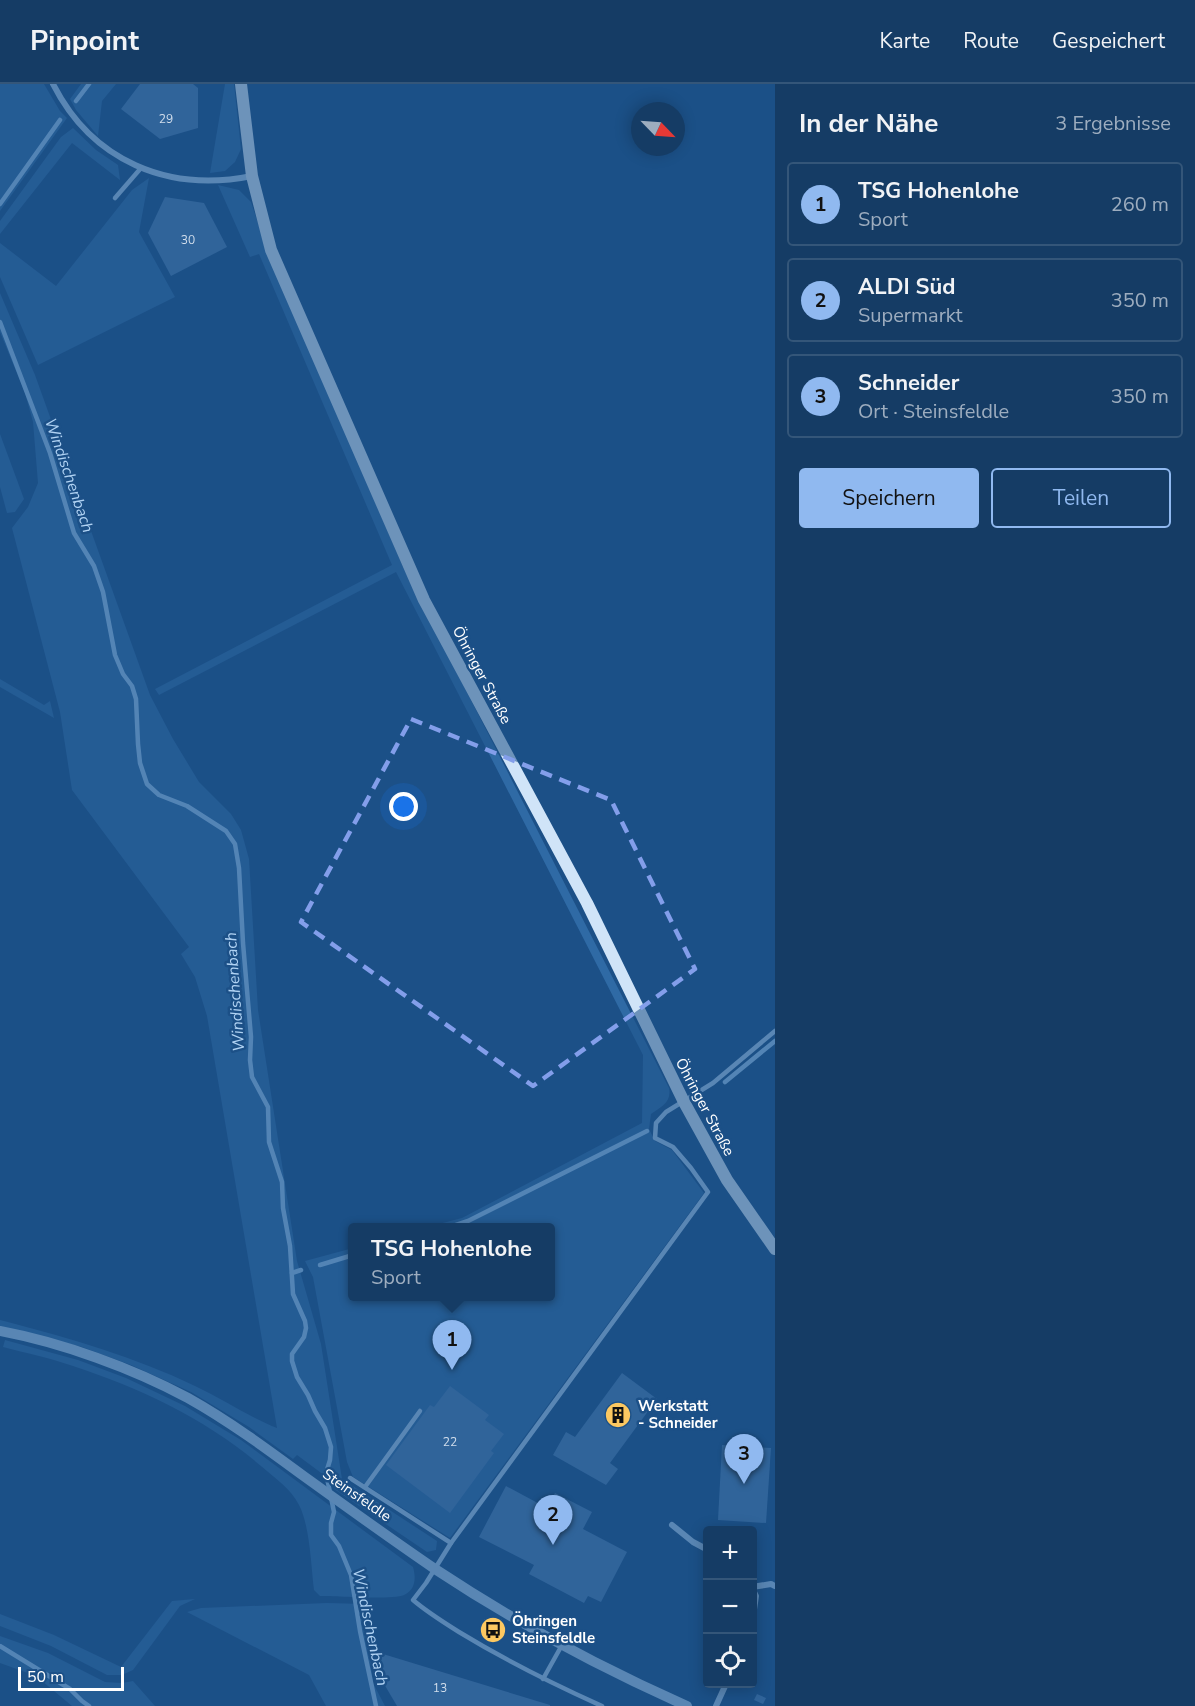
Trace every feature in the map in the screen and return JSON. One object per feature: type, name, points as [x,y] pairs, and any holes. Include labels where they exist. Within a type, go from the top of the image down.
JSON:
[{"type":"main road","name":"Öhringer Straße","points":[[241,84],[252,176],[272,250],[424,600],[587,903],[684,1102],[727,1180],[775,1249]]},
{"type":"street","points":[[52,84],[72,116],[91,137],[114,155],[141,168],[177,178],[234,180],[252,176]]},
{"type":"street","name":"Steinsfeldle","points":[[0,1331],[80,1352],[130,1371],[188,1399],[244,1433],[322,1490],[503,1612],[634,1682],[687,1706]]},
{"type":"street","points":[[672,1525],[703,1547]]},
{"type":"street","points":[[757,1586],[771,1584],[775,1586]]},
{"type":"street","points":[[716,1706],[724,1688]]},
{"type":"lane","points":[[114,198],[141,168]]},
{"type":"lane","points":[[602,1706],[543,1679],[476,1642],[424,1610],[413,1600],[451,1543],[708,1192],[673,1147],[655,1138],[656,1123],[666,1112],[713,1083],[775,1031]]},
{"type":"lane","points":[[365,1487],[420,1411]]},
{"type":"lane","points":[[350,1478],[451,1543]]},
{"type":"lane","points":[[543,1679],[562,1645]]},
{"type":"highlighted area","points":[[411,719],[611,800],[695,969],[533,1086],[301,922]]},
{"type":"shaded area","points":[[0,84],[44,84],[60,111],[67,118],[0,211]]},
{"type":"shaded area","points":[[81,84],[116,84],[102,101],[98,136],[76,110],[70,99]]},
{"type":"shaded area","points":[[225,84],[234,84],[241,149],[235,162],[225,171],[210,173]]},
{"type":"shaded area","points":[[73,128],[96,150],[118,165],[120,180],[72,143],[0,234],[0,221],[61,137]]},
{"type":"shaded area","points":[[149,178],[139,232],[175,297],[38,365],[0,277],[0,243],[56,286],[132,190]]},
{"type":"shaded area","points":[[218,185],[239,190],[251,202],[267,250],[403,567],[669,1088],[667,1101],[651,1114],[649,1129],[655,1141],[672,1150],[704,1193],[450,1538],[353,1477],[347,1462],[313,1277],[305,1261],[348,1249],[348,1301],[555,1301],[555,1223],[443,1223],[462,1218],[642,1123],[643,1055],[396,572],[159,695],[155,689],[392,565],[259,254],[250,257]]},
{"type":"shaded area","points":[[0,293],[35,375],[150,695],[199,782],[231,814],[241,830],[249,859],[258,1010],[297,1261],[321,1344],[342,1479],[437,1541],[436,1550],[427,1552],[334,1489],[336,1484],[297,1455],[293,1459],[249,1427],[191,1392],[131,1365],[82,1347],[0,1326],[0,1320],[126,1357],[195,1386],[277,1428],[207,1016],[195,977],[181,954],[189,947],[72,790],[60,712],[12,528],[28,507],[38,483],[33,422],[25,393],[0,332]]},
{"type":"shaded area","points":[[0,434],[24,499],[15,512],[7,513],[0,487]]},
{"type":"shaded area","points":[[0,679],[44,705],[50,701],[54,718],[0,687]]},
{"type":"shaded area","points":[[5,1340],[78,1360],[126,1378],[185,1406],[241,1440],[413,1567],[415,1579],[413,1587],[404,1595],[388,1597],[320,1596],[314,1590],[308,1535],[303,1514],[296,1499],[277,1479],[240,1449],[172,1407],[99,1375],[56,1360],[3,1347]]},
{"type":"shaded area","points":[[195,1599],[180,1606],[133,1670],[122,1675],[107,1675],[51,1646],[0,1626],[0,1614],[54,1635],[121,1667],[172,1601]]},
{"type":"shaded area","points":[[327,1603],[364,1604],[373,1683],[385,1706],[326,1706],[309,1675],[187,1612],[201,1608]]},
{"type":"shaded area","points":[[0,1636],[48,1653],[105,1682],[133,1681],[155,1706],[72,1706],[36,1676],[0,1663]]},
{"type":"building","points":[[140,84],[193,84],[198,88],[198,128],[160,139],[121,109]]},
{"type":"building","points":[[165,197],[204,203],[227,247],[171,276],[148,233]]},
{"type":"building","name":"Werkstatt - Schneider","points":[[622,1373],[657,1399],[610,1463],[618,1469],[606,1485],[553,1455],[566,1432],[575,1437]]},
{"type":"building","points":[[450,1386],[489,1415],[485,1420],[504,1434],[491,1451],[494,1453],[450,1513],[386,1465],[430,1405],[434,1407]]},
{"type":"building","points":[[722,1445],[771,1448],[766,1523],[718,1520]]},
{"type":"building","points":[[506,1486],[547,1508],[555,1493],[592,1512],[583,1529],[627,1552],[601,1602],[588,1596],[584,1603],[529,1574],[534,1565],[479,1537]]},
{"type":"building","points":[[383,1654],[550,1706],[397,1706],[377,1672]]},
{"type":"building","points":[[757,1694],[766,1698],[763,1704],[754,1700]]},
{"type":"waterway","points":[[76,101],[89,84]]},
{"type":"waterway","points":[[0,204],[60,120]]},
{"type":"waterway","name":"Windischenbach","points":[[0,322],[50,453],[74,533],[94,566],[103,592],[115,655],[123,674],[132,686],[136,699],[140,763],[147,784],[159,795],[187,806],[226,831],[235,844],[239,868],[252,1077],[268,1107],[269,1142],[282,1182],[293,1294],[306,1328],[304,1337],[292,1354],[292,1361],[297,1377],[325,1428],[331,1447],[326,1473],[334,1512],[331,1535],[339,1546],[351,1575],[376,1706]]},
{"type":"waterway","points":[[725,1082],[775,1041]]},
{"type":"waterway","points":[[462,1223],[647,1131]]},
{"type":"waterway","points":[[320,1265],[348,1257]]},
{"type":"waterway","points":[[292,1273],[301,1270]]},
{"type":"waterway","points":[[0,1646],[70,1689],[89,1706]]},
{"type":"place","name":"TSG Hohenlohe","points":[[452,1370]]},
{"type":"place","name":"Werkstatt - Schneider","points":[[618,1415]]},
{"type":"place","name":"Schneider","points":[[744,1484]]},
{"type":"place","name":"ALDI Süd","points":[[553,1545]]},
{"type":"place","name":"Öhringen Steinsfeldle","points":[[493,1630]]}]
